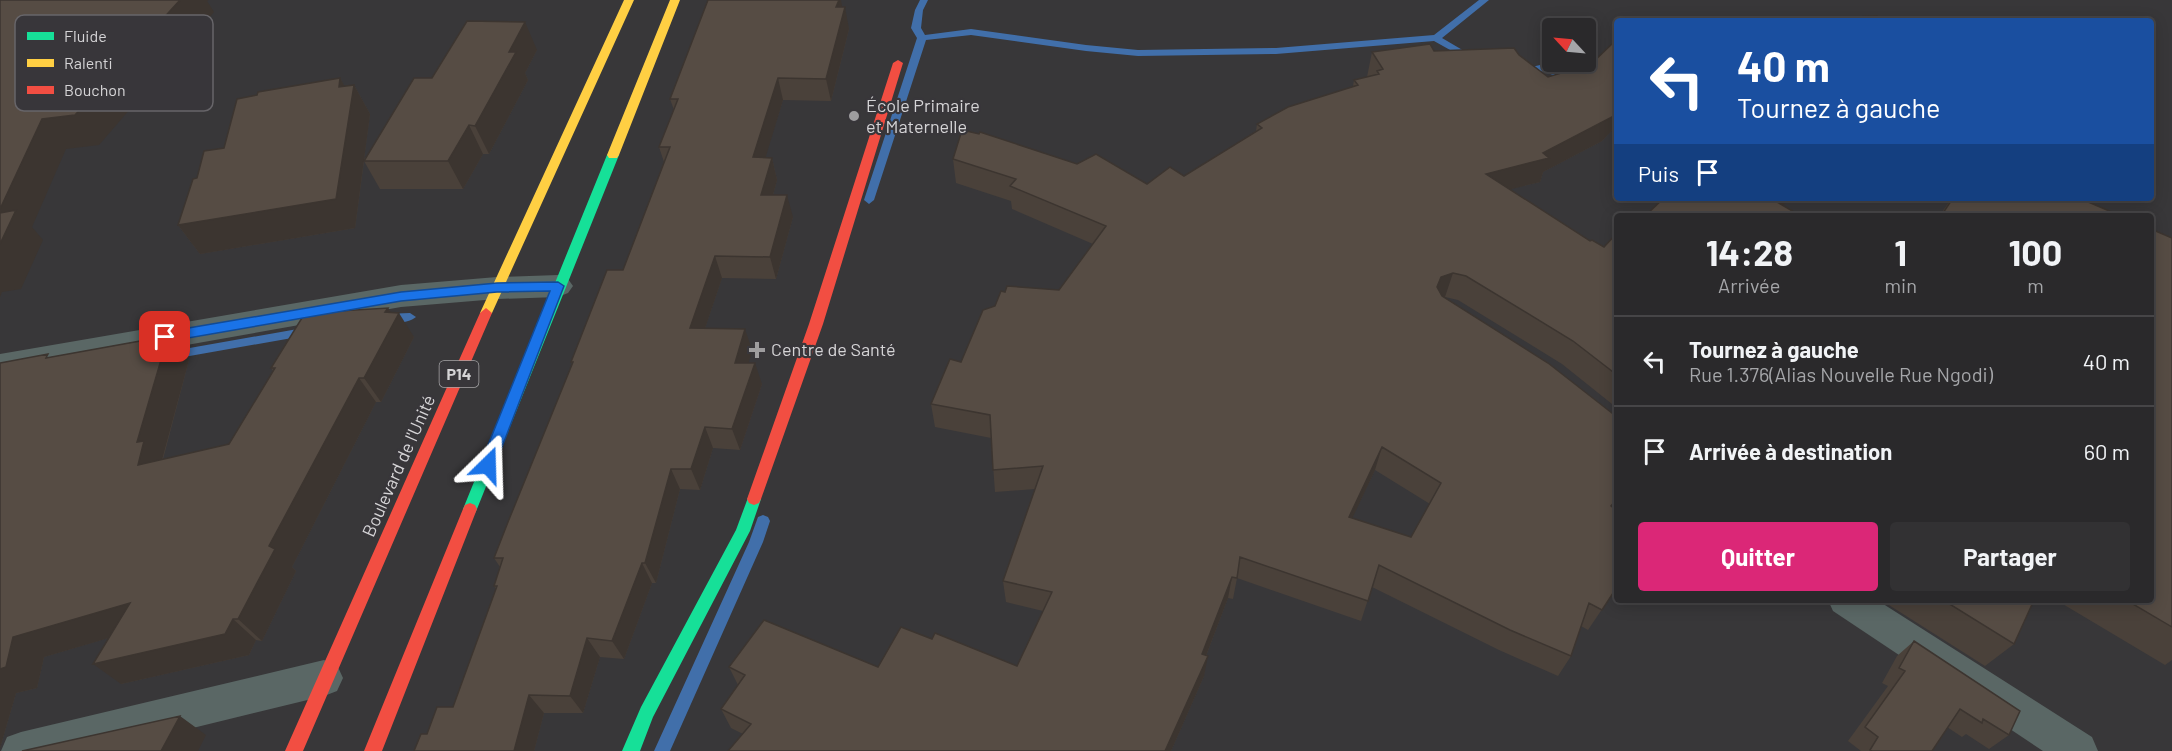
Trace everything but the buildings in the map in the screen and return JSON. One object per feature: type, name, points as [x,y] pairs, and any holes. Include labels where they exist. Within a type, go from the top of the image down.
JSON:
[{"type":"main road","name":"Boulevard de l'Unité","points":[[294,751],[324,678],[497,288],[629,0]]},
{"type":"main road","points":[[373,751],[558,286],[675,0]]},
{"type":"main road","points":[[631,751],[647,713],[743,531],[816,324],[898,63]]},
{"type":"street","points":[[0,366],[401,296],[497,288],[558,286]]},
{"type":"street","points":[[1851,603],[2078,751]]},
{"type":"street","points":[[21,751],[324,678]]},
{"type":"waterway","points":[[922,38],[916,28],[919,10],[924,0]]},
{"type":"waterway","points":[[1436,38],[1485,0]]},
{"type":"waterway","points":[[922,38],[971,32],[1138,53],[1276,51],[1436,38]]},
{"type":"waterway","points":[[869,200],[922,38]]},
{"type":"waterway","points":[[1436,38],[1468,57]]},
{"type":"waterway","points":[[1522,72],[1540,68],[1574,78]]},
{"type":"waterway","points":[[385,318],[410,317]]},
{"type":"waterway","points":[[167,356],[309,331]]},
{"type":"waterway","points":[[662,751],[756,542],[763,521]]},
{"type":"traffic: fast","points":[[470,509],[613,155]]},
{"type":"traffic: fast","points":[[631,751],[647,713],[743,531],[754,499]]},
{"type":"traffic: slow","points":[[486,313],[629,0]]},
{"type":"traffic: slow","points":[[613,155],[675,0]]},
{"type":"traffic: jam","points":[[754,499],[816,324],[898,63]]},
{"type":"traffic: jam","points":[[294,751],[486,313]]},
{"type":"traffic: jam","points":[[373,751],[470,509]]},
{"type":"place","name":"École Primaire et Maternelle","points":[[854,116]]},
{"type":"place","name":"Centre de Santé","points":[[757,350]]},
{"type":"route","points":[[165,337],[401,296],[497,288],[558,286],[488,465]]}]
